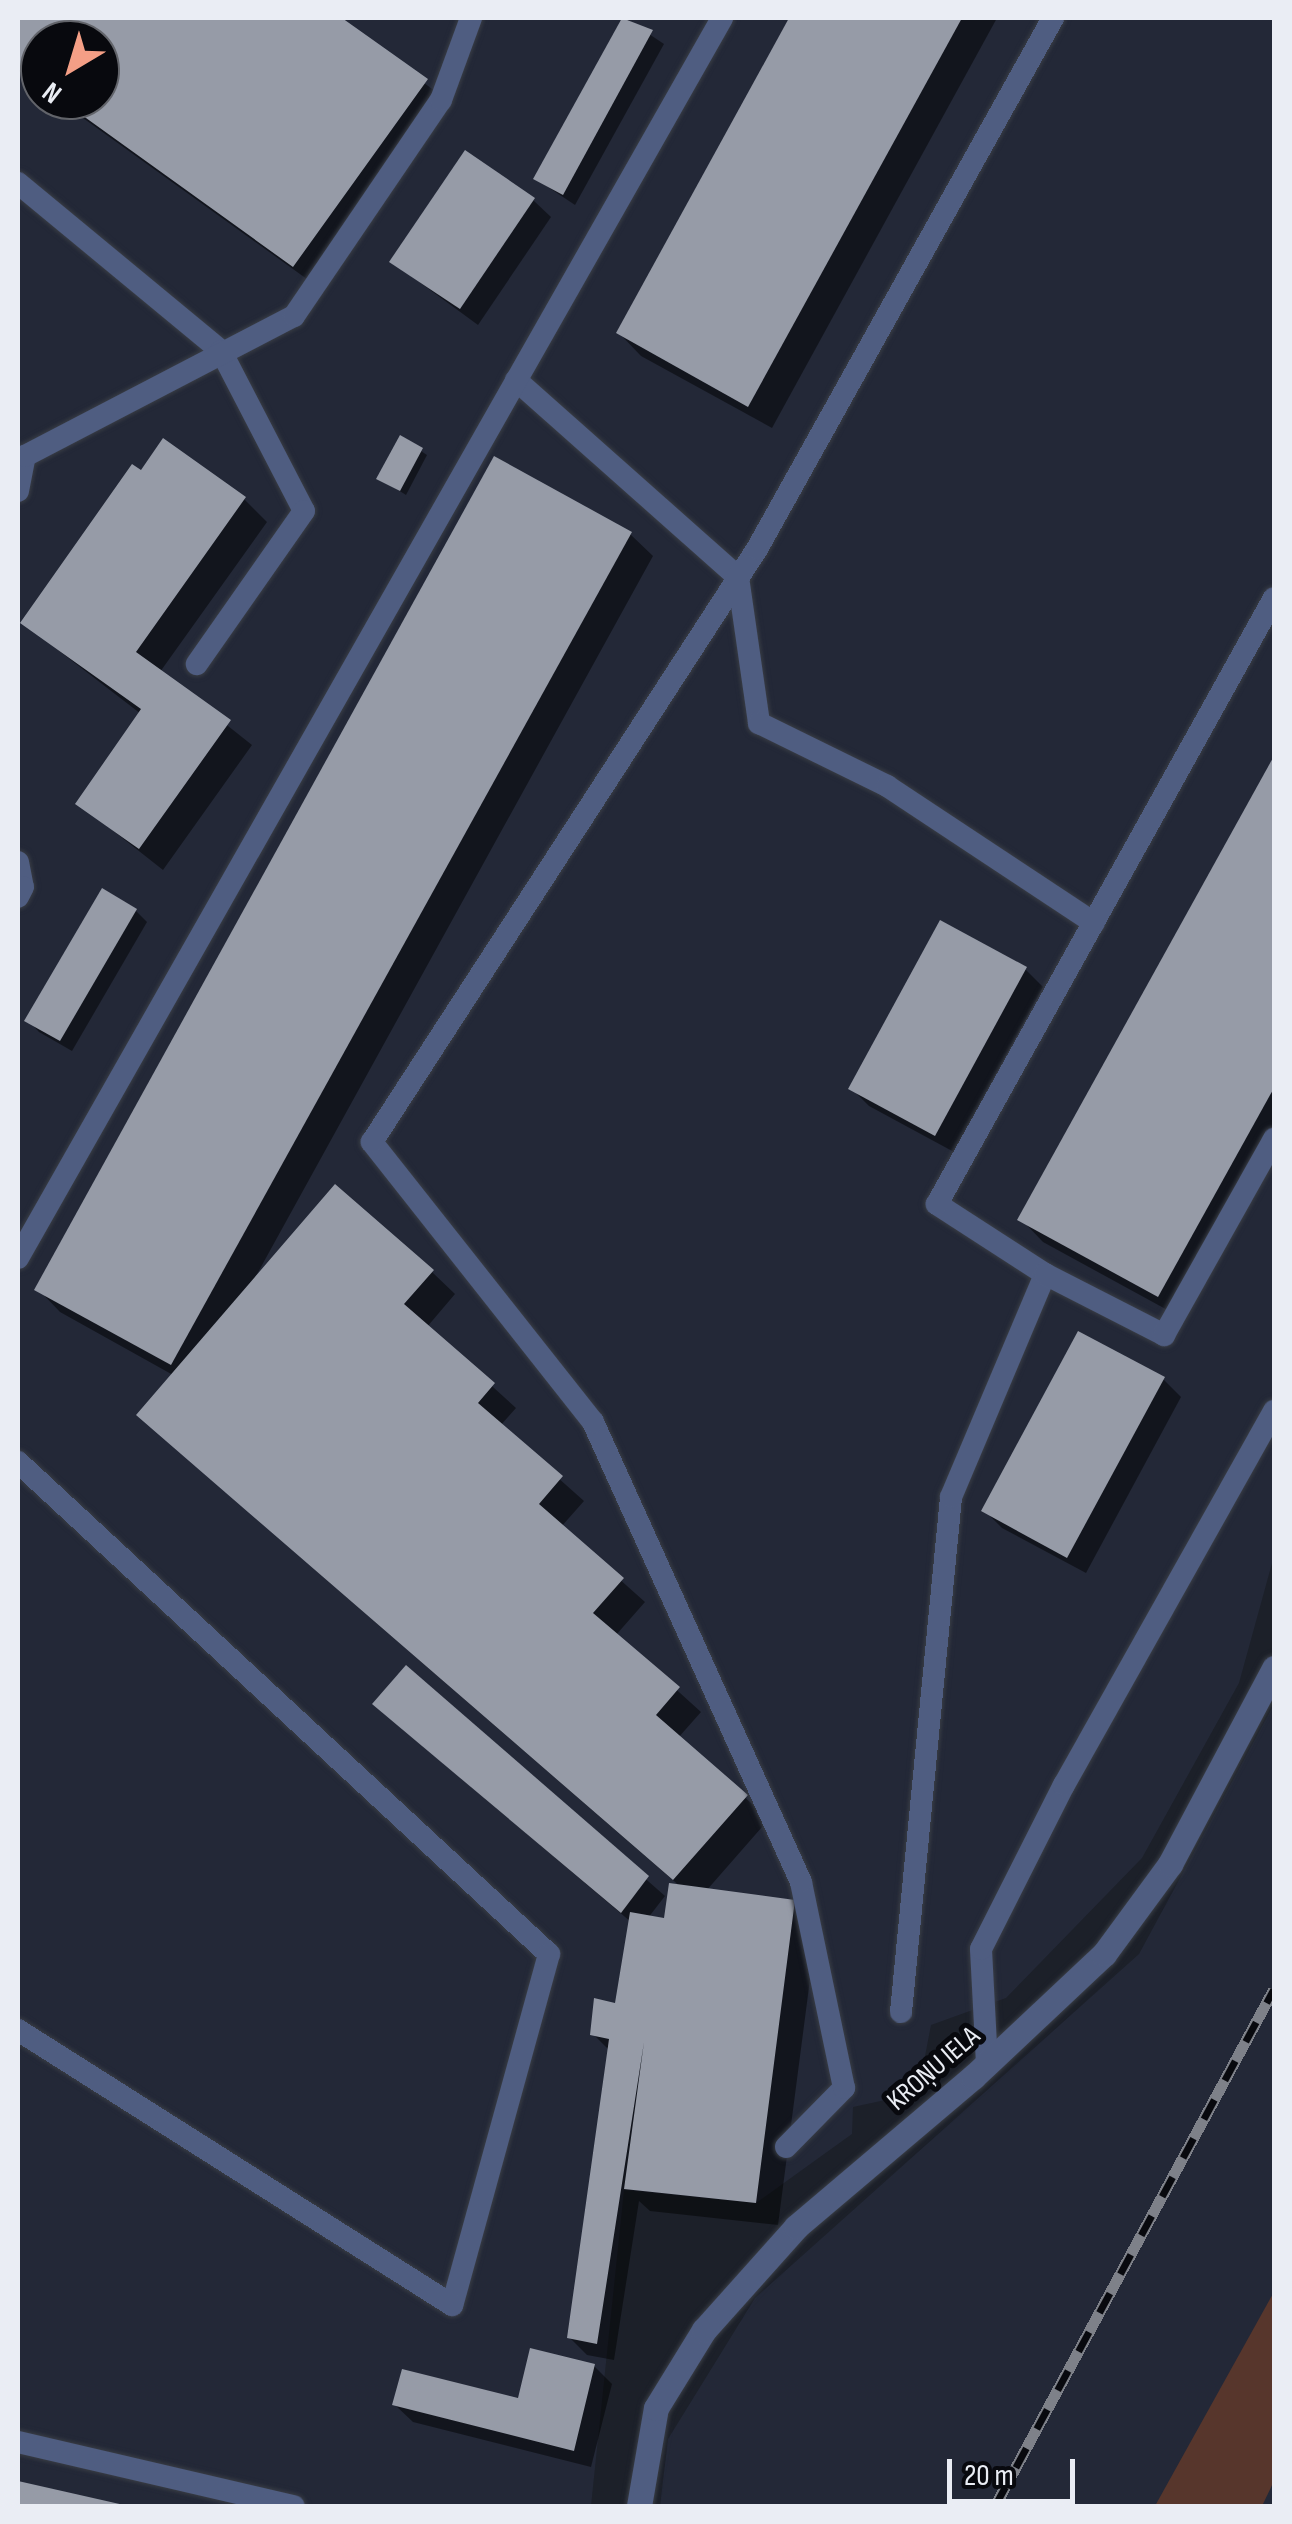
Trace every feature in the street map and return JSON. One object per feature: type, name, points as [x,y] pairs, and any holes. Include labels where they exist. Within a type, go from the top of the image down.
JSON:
[{"type":"street","name":"KROŅU IELA","points":[[639,2506],[656,2408],[704,2330],[796,2227],[987,2064],[1104,1954],[1170,1864],[1274,1668]]},
{"type":"lane","points":[[18,492],[20,453],[294,316],[441,100],[471,18]]},
{"type":"lane","points":[[18,1258],[722,18]]},
{"type":"lane","points":[[786,2147],[844,2088],[801,1882],[592,1422],[372,1142],[738,577],[1053,18]]},
{"type":"lane","points":[[18,182],[220,351],[304,511],[197,664]]},
{"type":"lane","points":[[516,380],[738,577],[759,722],[886,786],[1094,923]]},
{"type":"lane","points":[[1274,598],[937,1204],[1045,1274],[1164,1335],[1274,1140]]},
{"type":"lane","points":[[18,862],[24,887],[18,897]]},
{"type":"lane","points":[[901,2012],[951,1497],[1045,1274]]},
{"type":"lane","points":[[987,2064],[981,1949],[1064,1785],[1274,1411]]},
{"type":"lane","points":[[18,1462],[549,1954],[452,2305],[18,2030]]},
{"type":"lane","points":[[18,2442],[294,2506]]},
{"type":"shaded area","points":[[18,18],[1274,18],[1274,1556],[1239,1683],[1142,1858],[1006,1998],[931,2025],[918,2093],[853,2107],[852,2134],[756,2203],[624,2190],[591,2506],[18,2506]]},
{"type":"shaded area","points":[[1274,1704],[1274,2506],[660,2506],[668,2439],[755,2298],[1139,1954]]},
{"type":"shaded area","points":[[1274,2292],[1274,2481],[1262,2506],[1155,2506]]},
{"type":"building","points":[[18,18],[342,18],[428,79],[293,267],[89,120],[120,120],[120,20],[20,20],[18,69]]},
{"type":"building","points":[[622,18],[653,30],[563,195],[533,179]]},
{"type":"building","points":[[789,18],[962,18],[748,407],[616,333]]},
{"type":"building","points":[[465,150],[535,198],[460,309],[389,262]]},
{"type":"building","points":[[400,435],[423,448],[400,491],[376,479]]},
{"type":"building","points":[[163,438],[246,497],[136,652],[231,720],[139,849],[75,804],[141,709],[20,623],[132,464],[141,470]]},
{"type":"building","points":[[494,456],[632,532],[171,1365],[34,1290]]},
{"type":"building","points":[[1274,756],[1274,1088],[1158,1297],[1017,1220]]},
{"type":"building","points":[[102,888],[137,909],[60,1041],[24,1021]]},
{"type":"building","points":[[940,920],[1027,967],[935,1136],[848,1089]]},
{"type":"building","points":[[335,1184],[434,1270],[404,1304],[495,1383],[478,1403],[563,1476],[539,1504],[624,1578],[593,1613],[680,1687],[656,1715],[748,1795],[673,1880],[136,1415]]},
{"type":"building","points":[[1078,1331],[1165,1377],[1067,1558],[981,1511]]},
{"type":"building","points":[[406,1665],[649,1876],[621,1913],[372,1704]]},
{"type":"building","points":[[669,1883],[795,1900],[756,2203],[624,2189],[644,2042],[597,2344],[567,2338],[609,2039],[590,2035],[594,1998],[615,2003],[630,1912],[664,1918]]},
{"type":"building","points":[[530,2348],[595,2364],[574,2451],[392,2405],[402,2369],[518,2398]]},
{"type":"building","points":[[18,2481],[124,2505],[124,2506],[18,2506]]},
{"type":"railway","points":[[995,2506],[1274,1989]]}]
